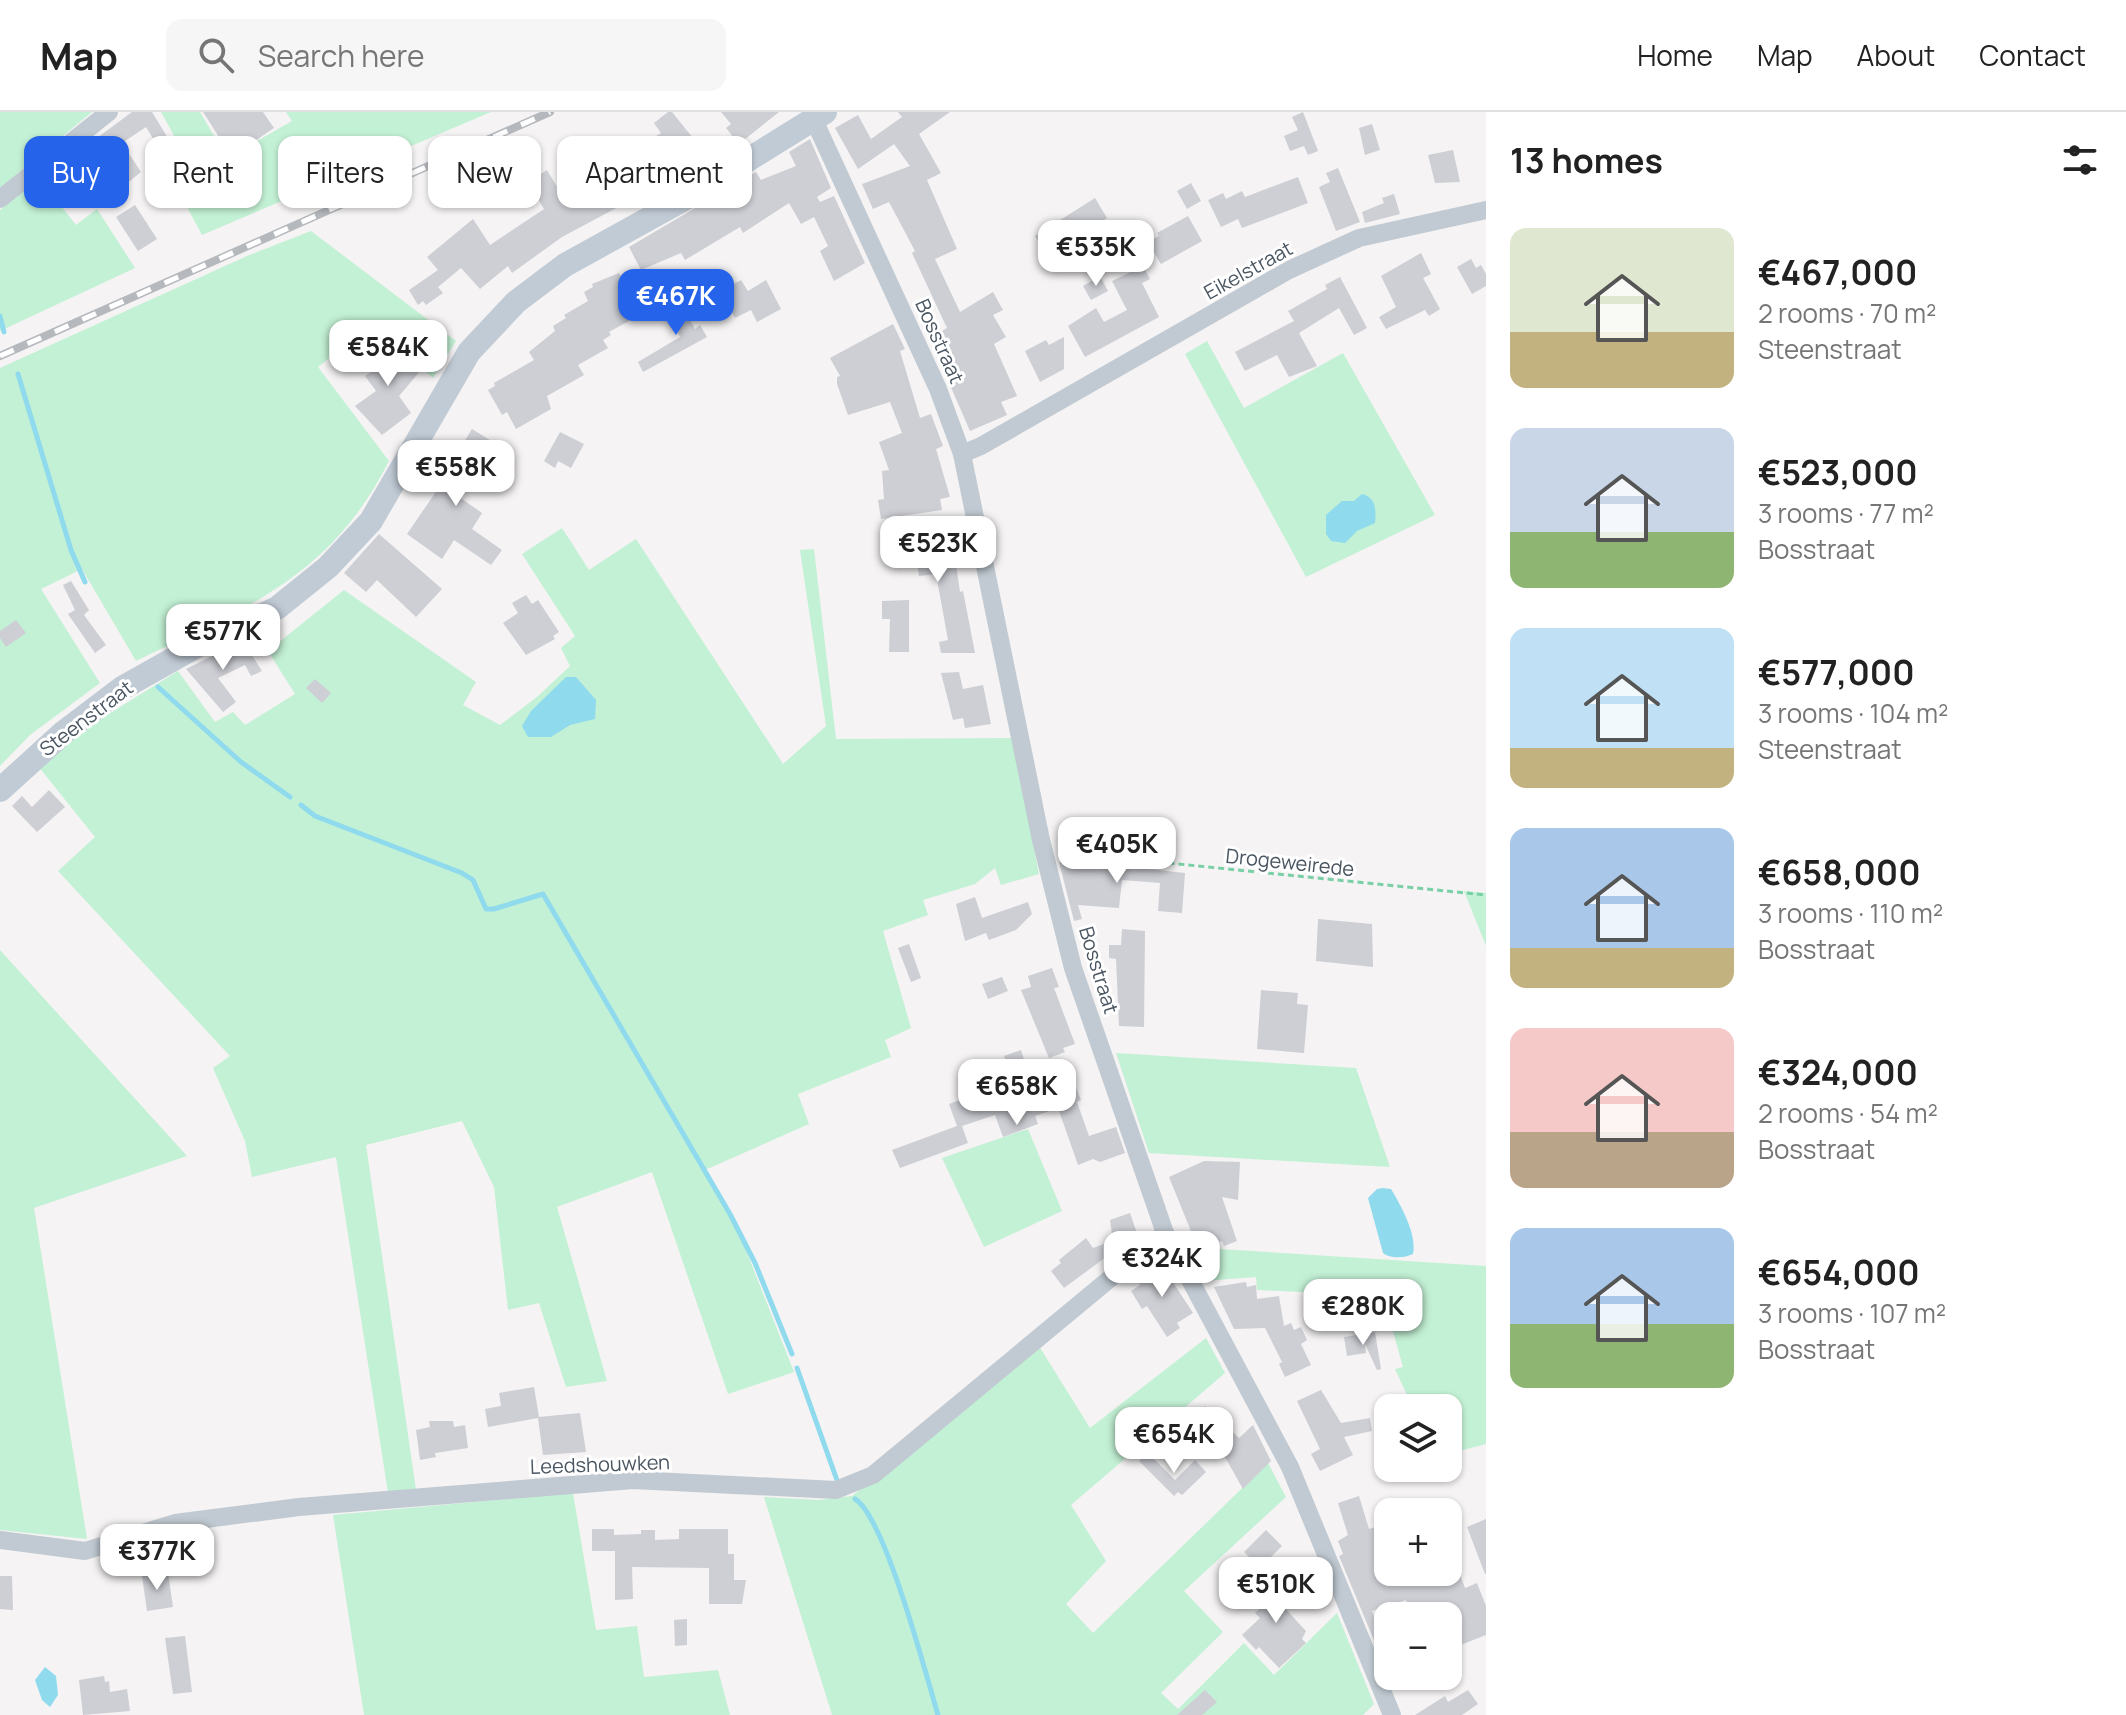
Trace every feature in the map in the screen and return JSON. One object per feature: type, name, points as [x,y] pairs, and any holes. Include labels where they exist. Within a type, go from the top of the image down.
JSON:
[{"type":"street","points":[[0,199],[109,112]]},
{"type":"street","name":"Bosstraat","points":[[820,116],[938,389],[962,454],[1043,850],[1073,968],[1165,1233],[1290,1467],[1392,1715]]},
{"type":"street","name":"Steenstraat","points":[[0,790],[64,732],[122,688],[195,647],[277,608],[328,567],[371,521],[469,352],[516,302],[565,265],[688,197],[820,116]]},
{"type":"street","name":"Eikelstraat","points":[[962,454],[1289,270],[1359,238],[1486,210]]},
{"type":"street","name":"Leedshouwken","points":[[0,1540],[85,1551],[191,1521],[423,1496],[633,1480],[836,1490],[873,1475],[1165,1233]]},
{"type":"path","name":"Drogeweirede","points":[[1043,850],[1486,895]]},
{"type":"green space","points":[[0,112],[92,112],[63,136],[24,136],[24,168],[0,188]]},
{"type":"green space","points":[[161,112],[200,112],[214,136],[174,136]]},
{"type":"green space","points":[[286,112],[491,112],[428,136],[428,139],[412,146],[412,136],[278,136],[278,203],[202,235],[188,208],[262,208],[262,138],[292,121]]},
{"type":"green space","points":[[24,190],[24,208],[63,208],[76,225],[97,209],[135,268],[0,331],[0,210]]},
{"type":"green space","points":[[311,231],[456,341],[433,378],[380,334],[365,348],[347,320],[330,329],[342,348],[318,367],[389,461],[366,501],[340,534],[282,585],[249,605],[136,661],[82,569],[41,589],[100,683],[30,735],[0,766],[0,368],[247,256]]},
{"type":"green space","points":[[1207,341],[1244,408],[1343,353],[1435,515],[1306,577],[1185,354]]},
{"type":"green space","points":[[562,528],[589,570],[636,539],[783,764],[826,726],[800,550],[814,549],[836,739],[1013,738],[1039,874],[1001,885],[995,868],[975,884],[923,900],[928,915],[883,931],[911,1028],[885,1040],[891,1057],[798,1094],[809,1124],[705,1170],[738,1230],[794,1372],[728,1394],[652,1172],[557,1207],[607,1381],[566,1387],[539,1303],[508,1310],[494,1187],[462,1121],[366,1145],[416,1490],[388,1493],[336,1157],[252,1177],[245,1141],[213,1068],[230,1056],[58,871],[95,837],[38,766],[99,720],[178,671],[215,722],[233,712],[245,725],[295,694],[268,651],[344,590],[476,682],[463,705],[500,725],[537,697],[570,666],[561,648],[575,636],[522,554]]},
{"type":"green space","points":[[1464,891],[1486,893],[1486,946]]},
{"type":"green space","points":[[0,950],[187,1156],[34,1208],[87,1539],[0,1530]]},
{"type":"green space","points":[[1116,1053],[1356,1068],[1390,1167],[1149,1153]]},
{"type":"green space","points":[[1028,1129],[1062,1211],[984,1247],[942,1158]]},
{"type":"green space","points":[[1188,1247],[1486,1266],[1486,1444],[1462,1450],[1462,1394],[1407,1394],[1395,1369],[1403,1367],[1383,1296],[1257,1290],[1256,1277],[1204,1281]]},
{"type":"green space","points":[[1206,1338],[1225,1373],[1071,1505],[1106,1561],[1066,1604],[1093,1633],[1268,1463],[1286,1497],[1184,1591],[1223,1632],[1161,1693],[1178,1709],[1244,1643],[1274,1675],[1337,1613],[1374,1704],[1363,1715],[832,1715],[764,1497],[819,1500],[852,1496],[1039,1346],[1090,1428]]},
{"type":"green space","points":[[573,1493],[596,1630],[637,1626],[644,1677],[718,1670],[730,1715],[364,1715],[333,1515]]},
{"type":"water","points":[[1362,494],[1373,502],[1375,523],[1357,531],[1345,543],[1331,541],[1326,534],[1326,515],[1342,501],[1354,501]]},
{"type":"water","points":[[566,677],[576,677],[596,700],[595,719],[570,725],[551,737],[528,737],[522,726],[531,711]]},
{"type":"water","points":[[1377,1189],[1391,1189],[1403,1212],[1413,1238],[1413,1254],[1398,1257],[1383,1253],[1368,1198]]},
{"type":"water","points":[[45,1667],[56,1676],[58,1695],[50,1707],[42,1700],[35,1680]]},
{"type":"building","points":[[132,112],[152,112],[167,136],[151,136],[146,127],[129,138],[100,136]]},
{"type":"building","points":[[203,112],[263,112],[274,128],[262,136],[218,136]]},
{"type":"building","points":[[672,112],[691,136],[656,136],[661,133],[654,123]]},
{"type":"building","points":[[721,112],[779,112],[749,136],[732,136],[726,128],[731,124]]},
{"type":"building","points":[[898,112],[950,112],[919,134],[941,173],[927,180],[957,249],[935,259],[960,312],[993,292],[1003,310],[993,315],[1006,337],[994,344],[1017,396],[1001,402],[1007,415],[970,431],[950,385],[956,382],[941,362],[930,338],[947,328],[912,253],[915,251],[889,202],[873,209],[862,184],[910,166],[894,144],[858,169],[835,128],[858,115],[871,139],[902,117]]},
{"type":"building","points":[[1303,112],[1318,151],[1308,155],[1304,146],[1290,151],[1284,136],[1298,130],[1292,117]]},
{"type":"building","points":[[1372,124],[1380,150],[1365,155],[1359,128]]},
{"type":"building","points":[[810,139],[831,188],[817,197],[820,202],[834,196],[865,263],[834,281],[820,251],[828,246],[814,217],[801,224],[789,203],[743,233],[740,227],[685,260],[681,253],[641,270],[629,247],[695,208],[752,208],[752,174],[756,172],[761,180],[796,166],[789,152]]},
{"type":"building","points":[[1453,150],[1460,182],[1435,183],[1428,155]]},
{"type":"building","points":[[129,154],[141,172],[129,182]]},
{"type":"building","points":[[1338,168],[1360,222],[1336,231],[1319,187],[1330,182],[1326,173]]},
{"type":"building","points":[[547,170],[557,187],[557,208],[616,208],[562,237],[512,273],[508,266],[480,289],[461,268],[438,287],[443,293],[426,305],[423,301],[418,305],[409,290],[438,270],[427,257],[473,219],[490,245],[544,209],[541,204],[541,174]]},
{"type":"building","points":[[1298,177],[1308,203],[1242,228],[1238,219],[1221,227],[1208,200],[1223,193],[1226,199],[1242,191],[1245,197]]},
{"type":"building","points":[[1191,183],[1201,201],[1187,209],[1177,191]]},
{"type":"building","points":[[1394,194],[1400,214],[1365,223],[1362,212],[1384,203],[1382,198]]},
{"type":"building","points":[[1095,198],[1107,218],[1047,255],[1035,236]]},
{"type":"building","points":[[135,205],[157,239],[138,251],[116,217]]},
{"type":"building","points":[[1188,216],[1202,241],[1161,264],[1148,242],[1159,236],[1157,233]]},
{"type":"building","points":[[1421,253],[1431,274],[1423,278],[1440,309],[1429,316],[1425,310],[1386,329],[1379,317],[1396,307],[1381,276]]},
{"type":"building","points":[[1471,259],[1476,268],[1481,265],[1486,274],[1486,286],[1472,294],[1457,267]]},
{"type":"building","points":[[1143,266],[1150,279],[1142,283],[1159,317],[1085,357],[1068,326],[1096,308],[1104,322],[1127,310],[1112,281]]},
{"type":"building","points":[[619,273],[626,285],[622,287],[638,316],[609,332],[611,335],[603,340],[608,348],[578,365],[584,375],[547,396],[551,409],[516,429],[507,412],[502,415],[488,390],[495,386],[494,383],[534,360],[529,352],[555,331],[553,326],[566,318],[564,315],[588,301],[584,292],[593,287],[592,284]]},
{"type":"building","points":[[1100,276],[1108,291],[1091,300],[1083,286]]},
{"type":"building","points":[[1340,277],[1367,328],[1354,335],[1339,308],[1299,333],[1317,366],[1289,377],[1277,355],[1245,371],[1235,352],[1294,321],[1288,311],[1327,289],[1325,285]]},
{"type":"building","points":[[741,280],[748,291],[766,280],[781,309],[757,322],[751,310],[735,318],[726,302],[734,298],[728,287]]},
{"type":"building","points":[[680,301],[695,329],[700,325],[707,337],[643,372],[638,362],[680,337],[664,308]]},
{"type":"building","points":[[893,324],[905,349],[900,351],[920,418],[931,414],[943,446],[936,449],[950,497],[940,499],[942,510],[881,519],[878,500],[884,499],[882,471],[889,470],[879,442],[902,433],[890,402],[848,415],[837,384],[837,377],[840,376],[830,358]]},
{"type":"building","points":[[1064,337],[1064,369],[1040,382],[1025,351],[1046,340],[1049,345]]},
{"type":"building","points":[[378,342],[390,353],[395,347],[422,369],[399,396],[411,413],[382,435],[355,406],[376,391],[365,376],[377,368],[364,359]]},
{"type":"building","points":[[472,429],[493,442],[459,497],[482,513],[472,529],[502,550],[491,565],[454,540],[442,559],[407,534],[455,464],[452,462]]},
{"type":"building","points":[[560,432],[584,444],[571,468],[558,461],[555,468],[544,461]]},
{"type":"building","points":[[946,532],[949,551],[954,550],[960,592],[963,591],[975,653],[941,653],[939,642],[948,640],[936,574],[919,576],[917,562],[894,566],[894,562],[887,563],[884,542]]},
{"type":"building","points":[[379,534],[442,589],[416,617],[377,580],[366,592],[344,573]]},
{"type":"building","points":[[71,581],[89,610],[84,615],[106,645],[95,653],[68,614],[75,610],[63,585]]},
{"type":"building","points":[[526,595],[532,604],[538,600],[559,632],[553,636],[555,639],[526,655],[503,623],[518,613],[512,603]]},
{"type":"building","points":[[909,600],[909,652],[889,652],[890,619],[882,619],[882,601]]},
{"type":"building","points":[[16,620],[26,633],[6,647],[0,638],[0,631]]},
{"type":"building","points":[[243,641],[262,671],[251,676],[245,665],[218,678],[236,702],[223,712],[186,669]]},
{"type":"building","points":[[959,672],[963,689],[983,685],[991,724],[965,728],[963,718],[953,720],[941,673]]},
{"type":"building","points":[[315,679],[331,693],[322,703],[306,688]]},
{"type":"building","points":[[49,790],[65,807],[37,832],[12,806],[22,796],[32,807]]},
{"type":"building","points":[[1059,862],[1185,873],[1182,913],[1158,911],[1160,883],[1122,880],[1119,908],[1078,905],[1082,919],[1074,921]]},
{"type":"building","points":[[975,897],[982,918],[1028,902],[1032,914],[1016,930],[989,940],[986,933],[965,941],[956,904]]},
{"type":"building","points":[[1318,919],[1372,924],[1373,967],[1316,961]]},
{"type":"building","points":[[1122,929],[1145,931],[1144,1027],[1119,1026],[1116,959],[1109,958],[1109,945],[1121,945]]},
{"type":"building","points":[[909,944],[921,978],[911,982],[898,948]]},
{"type":"building","points":[[1052,968],[1059,987],[1054,988],[1075,1044],[1049,1058],[1021,990],[1031,987],[1028,976]]},
{"type":"building","points":[[1002,977],[1008,991],[988,999],[982,984]]},
{"type":"building","points":[[1261,990],[1298,993],[1297,1004],[1308,1005],[1304,1053],[1257,1049]]},
{"type":"building","points":[[1021,1050],[1029,1076],[1013,1081],[1004,1056]]},
{"type":"building","points":[[1075,1085],[1081,1100],[1077,1102],[1089,1136],[1116,1127],[1125,1153],[1100,1162],[1093,1159],[1078,1165],[1058,1108],[1035,1116],[1038,1124],[1003,1137],[995,1115],[962,1126],[968,1143],[900,1168],[892,1150],[957,1126],[949,1104],[994,1088],[1003,1111]]},
{"type":"building","points":[[1204,1161],[1240,1162],[1238,1200],[1222,1197],[1237,1241],[1224,1246],[1222,1241],[1212,1245],[1211,1241],[1197,1246],[1169,1177]]},
{"type":"building","points":[[1130,1213],[1139,1239],[1121,1246],[1064,1288],[1051,1271],[1061,1263],[1059,1260],[1086,1238],[1093,1248],[1113,1241],[1110,1220]]},
{"type":"building","points":[[1161,1264],[1193,1313],[1177,1323],[1180,1328],[1167,1337],[1147,1306],[1142,1309],[1131,1291],[1140,1285],[1137,1276]]},
{"type":"building","points":[[1246,1282],[1247,1287],[1256,1285],[1257,1299],[1279,1296],[1284,1326],[1291,1323],[1294,1330],[1301,1327],[1307,1340],[1301,1344],[1311,1365],[1285,1377],[1279,1364],[1282,1362],[1265,1328],[1234,1329],[1214,1287]]},
{"type":"building","points":[[1375,1332],[1381,1369],[1377,1370],[1365,1344],[1366,1353],[1347,1356],[1344,1337]]},
{"type":"building","points":[[534,1387],[539,1417],[580,1413],[586,1452],[543,1455],[538,1418],[488,1427],[485,1409],[501,1406],[499,1393]]},
{"type":"building","points":[[1321,1390],[1341,1423],[1370,1418],[1372,1431],[1344,1437],[1353,1455],[1320,1471],[1311,1454],[1320,1449],[1297,1401]]},
{"type":"building","points":[[1205,1406],[1239,1438],[1253,1425],[1271,1461],[1243,1489],[1217,1443],[1206,1453],[1182,1426]]},
{"type":"building","points":[[429,1421],[453,1421],[454,1427],[465,1425],[468,1448],[435,1453],[436,1457],[420,1460],[416,1430],[430,1427]]},
{"type":"building","points":[[1148,1453],[1175,1480],[1195,1460],[1206,1472],[1182,1495],[1178,1492],[1174,1496],[1139,1461]]},
{"type":"building","points":[[1359,1496],[1369,1529],[1374,1527],[1374,1586],[1462,1586],[1462,1580],[1465,1588],[1477,1583],[1486,1606],[1486,1635],[1462,1644],[1462,1602],[1406,1600],[1374,1602],[1374,1640],[1339,1556],[1343,1554],[1338,1541],[1348,1535],[1338,1503]]},
{"type":"building","points":[[1486,1519],[1486,1574],[1485,1574],[1467,1527]]},
{"type":"building","points":[[592,1529],[614,1529],[614,1535],[655,1530],[655,1540],[679,1539],[679,1529],[728,1529],[728,1554],[734,1554],[734,1580],[746,1580],[742,1604],[709,1604],[709,1568],[632,1567],[633,1599],[615,1600],[615,1551],[592,1551]]},
{"type":"building","points":[[1266,1530],[1282,1546],[1260,1568],[1244,1552]]},
{"type":"building","points":[[168,1573],[173,1607],[147,1611],[142,1576]]},
{"type":"building","points":[[1273,1575],[1291,1593],[1280,1603],[1306,1631],[1302,1639],[1306,1643],[1279,1668],[1242,1635],[1260,1618],[1255,1613],[1266,1603],[1256,1591]]},
{"type":"building","points":[[0,1576],[12,1576],[13,1610],[0,1609]]},
{"type":"building","points":[[687,1619],[687,1645],[675,1646],[674,1620]]},
{"type":"building","points":[[185,1636],[192,1692],[173,1694],[165,1638]]},
{"type":"building","points":[[104,1676],[105,1682],[109,1681],[110,1692],[127,1689],[130,1711],[83,1715],[79,1680]]},
{"type":"building","points":[[1205,1690],[1217,1702],[1202,1715],[1177,1715]]},
{"type":"building","points":[[1468,1690],[1478,1704],[1462,1715],[1415,1715],[1445,1696],[1448,1702]]},
{"type":"waterway","points":[[0,316],[4,332]]},
{"type":"waterway","points":[[18,374],[71,550],[85,582]]},
{"type":"waterway","points":[[158,687],[241,762],[290,797]]},
{"type":"waterway","points":[[301,805],[315,816],[462,873],[473,880],[486,909],[543,894],[730,1214],[755,1263],[792,1354]]},
{"type":"waterway","points":[[797,1368],[838,1483]]},
{"type":"waterway","points":[[855,1499],[867,1512],[891,1565],[938,1715]]},
{"type":"railway","points":[[0,356],[550,112]]}]
